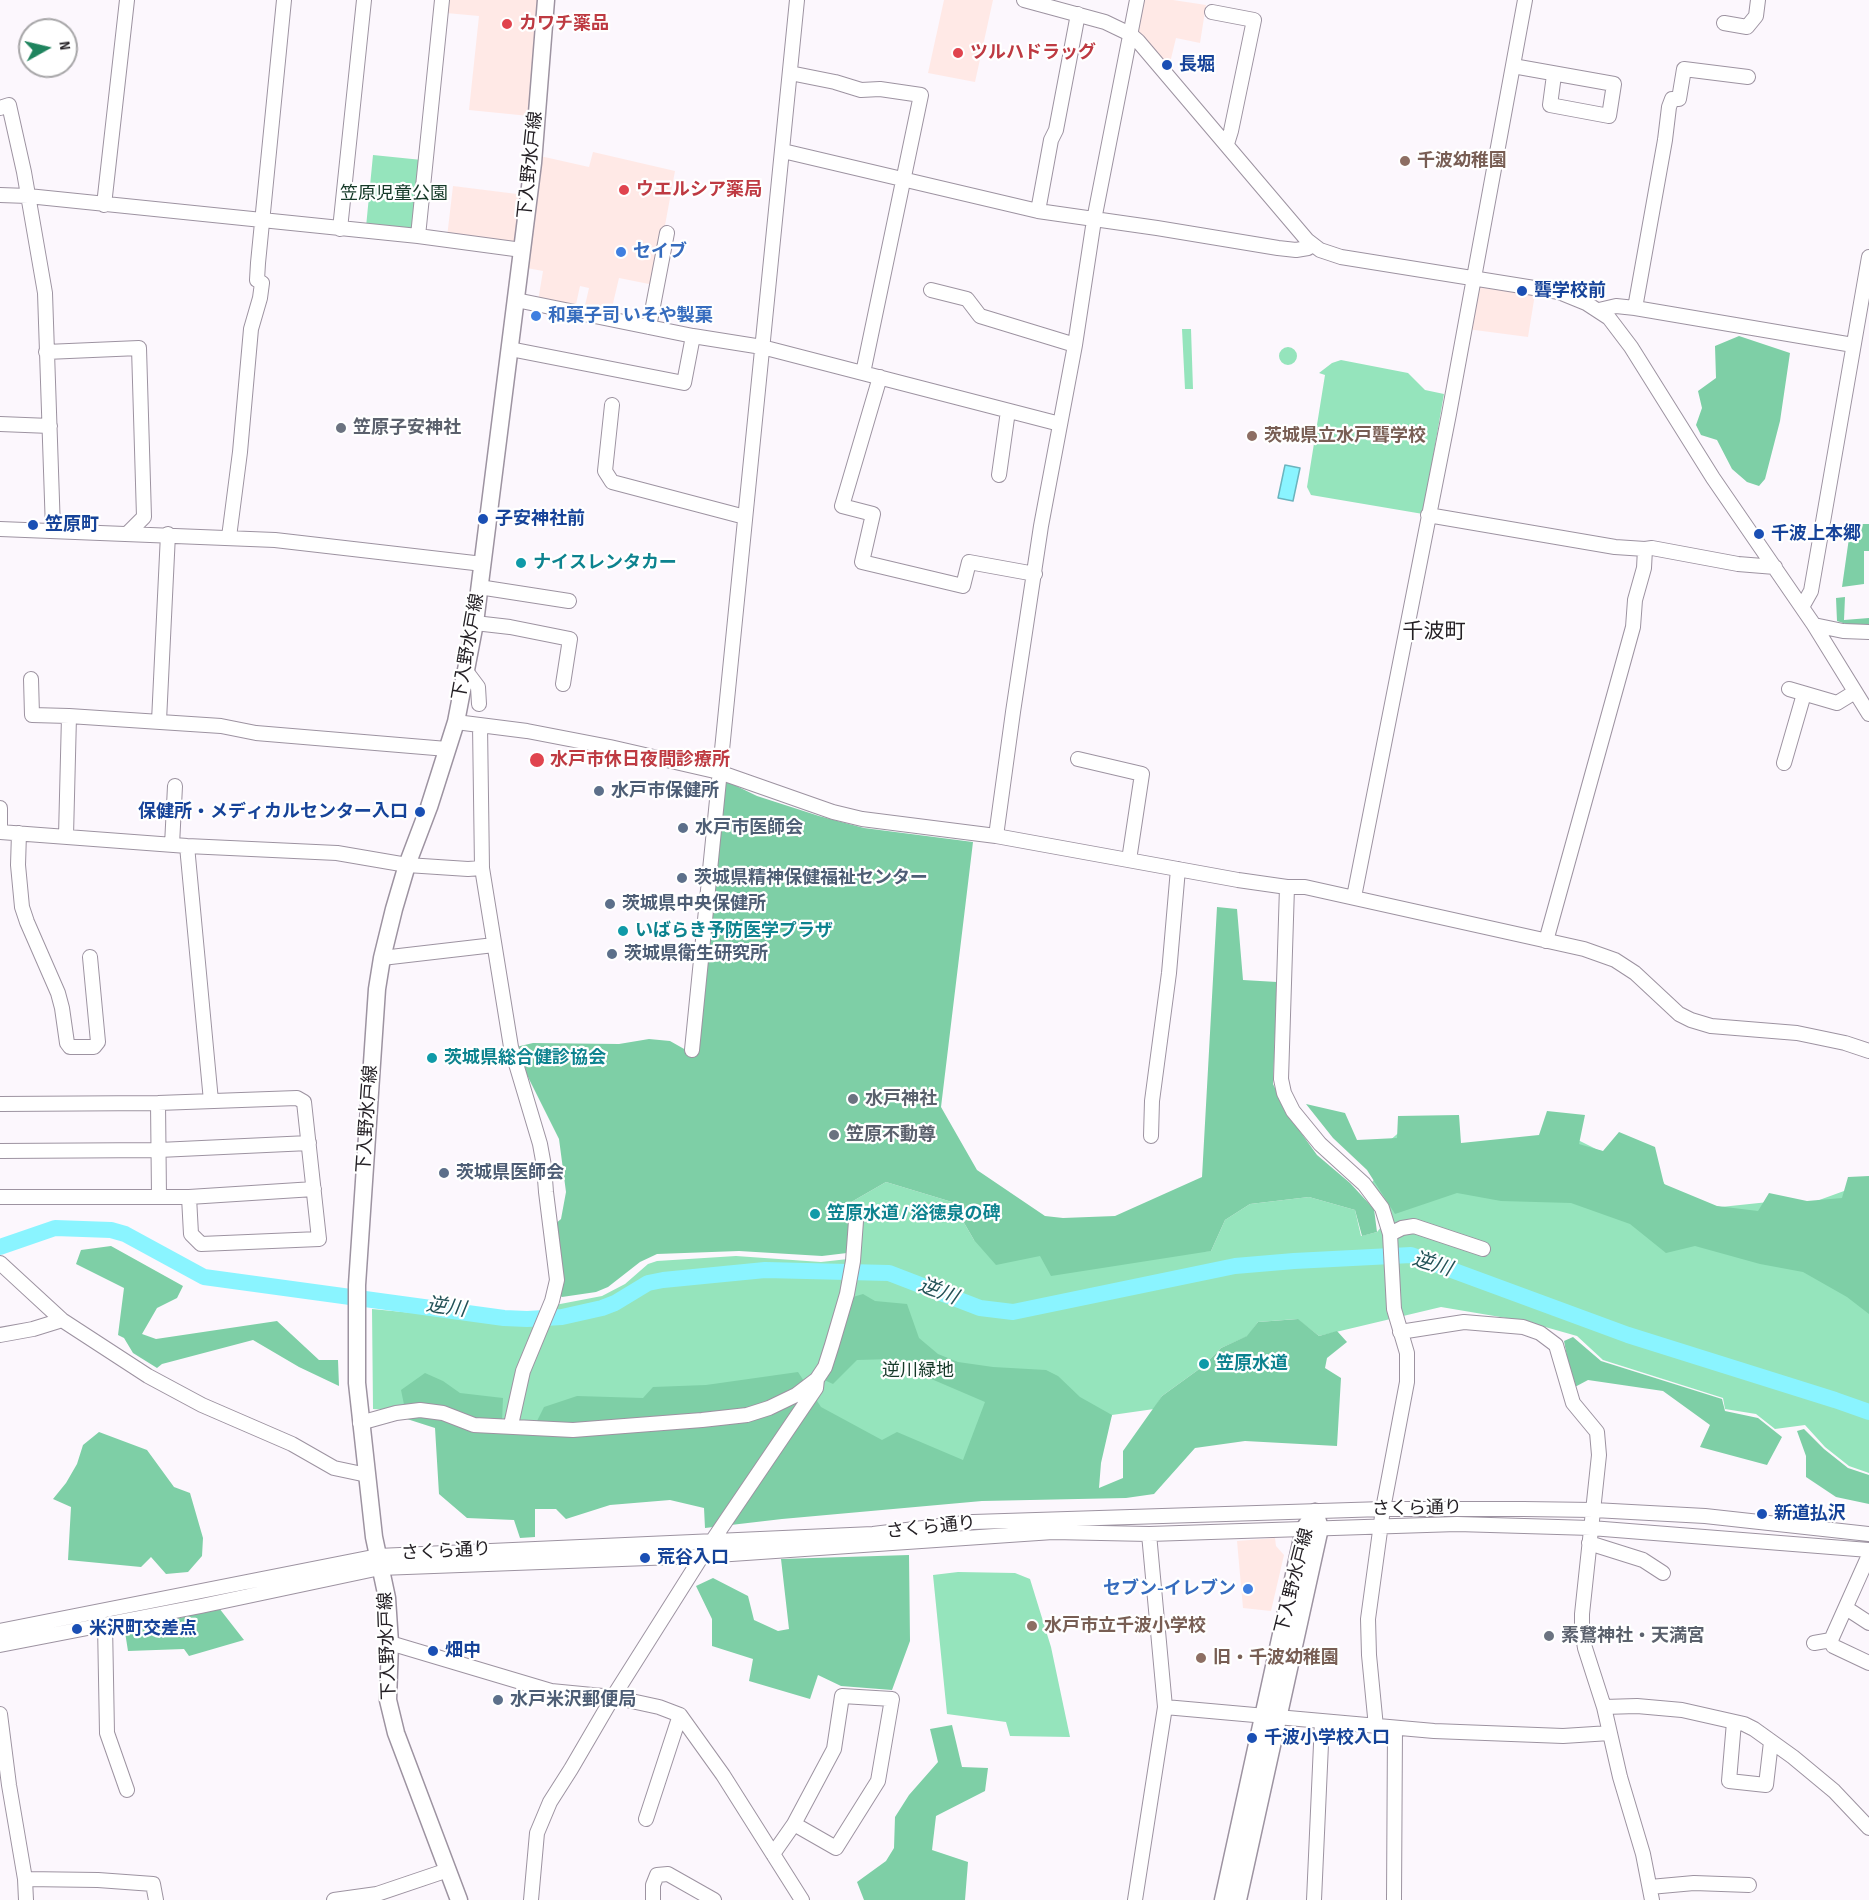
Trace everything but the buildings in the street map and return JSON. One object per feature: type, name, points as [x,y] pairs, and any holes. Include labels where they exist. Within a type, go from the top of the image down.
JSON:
[{"type":"main road","name":"下入野水戸線","points":[[459,1900],[391,1715],[388,1700],[390,1643],[387,1598],[379,1562],[360,1423],[357,1383],[357,1285],[374,1022],[382,958],[407,865],[429,807],[456,722],[475,623],[533,163],[546,0]]},
{"type":"main road","name":"下入野水戸線","points":[[1238,1900],[1271,1716],[1313,1523]]},
{"type":"main road","name":"下入野水戸線","points":[[1223,1900],[1271,1716]]},
{"type":"street","points":[[105,205],[127,0]]},
{"type":"street","points":[[230,537],[251,329],[262,283],[257,280],[284,0]]},
{"type":"street","points":[[340,229],[364,0]]},
{"type":"street","points":[[418,236],[442,0]]},
{"type":"street","points":[[692,1050],[798,0]]},
{"type":"street","points":[[1024,0],[1048,3],[1106,22],[1130,34],[1312,245],[1328,254],[1559,292],[1599,310],[1614,323],[1631,347],[1713,478],[1814,625],[1869,714]]},
{"type":"street","points":[[996,836],[1012,712],[1041,526],[1075,345],[1094,220],[1137,0]]},
{"type":"street","points":[[1354,897],[1474,278],[1525,0]]},
{"type":"street","points":[[1724,23],[1747,27],[1756,16],[1758,0]]},
{"type":"street","points":[[1212,12],[1254,20],[1232,131],[1227,144]]},
{"type":"street","points":[[1038,212],[1078,14]]},
{"type":"street","points":[[1513,66],[1614,84],[1609,116],[1550,105],[1554,75]]},
{"type":"street","points":[[1635,308],[1669,106],[1672,99],[1679,99],[1684,69],[1748,77]]},
{"type":"street","points":[[790,73],[861,90],[880,89],[921,95],[863,373]]},
{"type":"street","points":[[0,108],[9,105],[45,293],[53,530]]},
{"type":"street","points":[[783,151],[1038,212],[1157,228],[1278,248],[1296,250],[1312,245]]},
{"type":"street","points":[[0,195],[418,236],[522,250]]},
{"type":"street","points":[[650,327],[667,233]]},
{"type":"street","points":[[1802,607],[1811,591],[1853,345],[1866,296],[1869,257]]},
{"type":"street","points":[[931,290],[967,299],[980,316],[1075,345]]},
{"type":"street","points":[[516,300],[693,336],[762,347],[1060,424]]},
{"type":"street","points":[[1599,310],[1617,306],[1635,308],[1853,345]]},
{"type":"street","points":[[510,349],[684,382],[693,336]]},
{"type":"street","points":[[46,352],[139,348],[144,517],[128,533]]},
{"type":"street","points":[[880,377],[842,506],[873,514],[862,562],[963,586],[969,562],[1035,574]]},
{"type":"street","points":[[612,405],[605,471],[612,482],[745,517]]},
{"type":"street","points":[[999,474],[1008,411]]},
{"type":"street","points":[[0,424],[50,426]]},
{"type":"street","points":[[1428,515],[1615,547],[1652,548],[1738,564],[1775,567]]},
{"type":"street","points":[[0,529],[275,540],[483,564]]},
{"type":"street","points":[[159,722],[168,534]]},
{"type":"street","points":[[1546,941],[1633,627],[1635,600],[1644,568],[1645,549]]},
{"type":"street","points":[[479,587],[569,601]]},
{"type":"street","points":[[475,623],[510,627],[570,639],[562,684]]},
{"type":"street","points":[[1814,625],[1843,631],[1869,632]]},
{"type":"street","points":[[466,672],[478,687],[480,704]]},
{"type":"street","points":[[31,680],[32,715],[221,726],[256,733],[447,749]]},
{"type":"street","points":[[1789,688],[1837,703],[1856,692]]},
{"type":"street","points":[[1784,763],[1804,694]]},
{"type":"street","points":[[66,836],[69,716]]},
{"type":"street","points":[[456,722],[610,747],[719,772],[833,812],[862,819],[996,836],[1287,887],[1305,887],[1599,953],[1635,973],[1679,1014],[1691,1020],[1711,1026],[1797,1033],[1845,1042],[1869,1051]]},
{"type":"street","points":[[480,725],[482,868],[511,1047],[540,1144],[557,1280],[523,1371],[511,1425]]},
{"type":"street","points":[[1078,759],[1142,774],[1129,860]]},
{"type":"street","points":[[172,845],[175,786]]},
{"type":"street","points":[[0,808],[0,832],[187,846],[337,853],[407,865],[482,868]]},
{"type":"street","points":[[19,833],[18,865],[22,907],[58,993],[67,1043],[70,1047],[94,1047],[98,1042],[90,957]]},
{"type":"street","points":[[187,846],[211,1101]]},
{"type":"street","points":[[1151,1136],[1152,1101],[1169,973],[1179,869]]},
{"type":"street","points":[[1287,887],[1281,1079],[1284,1093],[1293,1111],[1320,1144],[1364,1184],[1382,1208],[1390,1238],[1394,1309],[1407,1353],[1407,1382],[1383,1509],[1368,1619],[1376,1727]]},
{"type":"street","points":[[382,958],[494,945]]},
{"type":"street","points":[[0,1104],[158,1103],[297,1098],[304,1102],[319,1239],[201,1244],[191,1234],[189,1197]]},
{"type":"street","points":[[158,1103],[159,1196]]},
{"type":"street","points":[[0,1151],[159,1150],[309,1143]]},
{"type":"street","points":[[0,1197],[189,1197],[314,1189]]},
{"type":"street","points":[[360,1423],[396,1413],[420,1410],[443,1413],[474,1425],[595,1430],[747,1415],[769,1408],[796,1395],[817,1379],[825,1366],[848,1286],[853,1261],[856,1221]]},
{"type":"street","points":[[1390,1238],[1402,1228],[1414,1226],[1483,1249]]},
{"type":"street","points":[[0,1263],[62,1320],[148,1376],[202,1404],[292,1444],[334,1468],[367,1475]]},
{"type":"street","points":[[0,1335],[33,1329],[62,1320]]},
{"type":"street","points":[[1400,1332],[1464,1322],[1512,1326],[1540,1333],[1556,1346],[1573,1403],[1597,1432],[1599,1455],[1582,1630],[1651,1893],[1694,1883],[1749,1885]]},
{"type":"street","points":[[531,1900],[537,1833],[550,1802],[702,1556],[816,1388],[817,1379]]},
{"type":"street","name":"さくら通り","points":[[0,1645],[105,1624],[379,1562],[702,1556],[1053,1532],[1149,1534],[1313,1523],[1383,1509],[1594,1509],[1705,1516],[1869,1534]]},
{"type":"street","name":"さくら通り","points":[[0,1631],[379,1562],[713,1541],[873,1534],[973,1522],[1086,1517],[1591,1528],[1869,1550]]},
{"type":"street","points":[[1135,1900],[1165,1707],[1149,1534]]},
{"type":"street","points":[[1589,1543],[1642,1560],[1663,1573]]},
{"type":"street","points":[[1869,1555],[1831,1640],[1833,1646],[1869,1663]]},
{"type":"street","points":[[1846,1608],[1869,1623]]},
{"type":"street","points":[[105,1624],[107,1733],[127,1790]]},
{"type":"street","points":[[1814,1643],[1831,1640]]},
{"type":"street","points":[[390,1643],[551,1691],[613,1697],[680,1714],[723,1776],[802,1900]]},
{"type":"street","points":[[773,1854],[794,1824],[834,1749],[842,1696],[892,1699],[878,1781],[836,1848],[794,1824]]},
{"type":"street","points":[[1604,1707],[1637,1706],[1682,1710],[1754,1729],[1834,1791],[1869,1828]]},
{"type":"street","points":[[1165,1707],[1376,1727],[1563,1736],[1610,1734]]},
{"type":"street","points":[[0,1714],[4,1779],[25,1879],[26,1900]]},
{"type":"street","points":[[646,1819],[680,1714]]},
{"type":"street","points":[[1314,1900],[1322,1722]]},
{"type":"street","points":[[1734,1722],[1729,1781],[1766,1785],[1771,1742]]},
{"type":"street","points":[[1394,1900],[1395,1728]]},
{"type":"street","points":[[334,1900],[377,1894],[448,1870]]},
{"type":"street","points":[[653,1900],[653,1885],[657,1875],[668,1874],[714,1900]]},
{"type":"street","points":[[25,1879],[98,1880],[153,1884],[156,1900]]},
{"type":"shaded area","points":[[447,0],[538,0],[529,116],[469,110],[479,16],[446,13]]},
{"type":"shaded area","points":[[944,0],[993,0],[975,82],[928,73]]},
{"type":"shaded area","points":[[1139,0],[1173,0],[1206,5],[1200,43],[1176,38],[1169,67],[1136,29]]},
{"type":"shaded area","points":[[593,152],[675,171],[654,285],[619,278],[610,316],[584,310],[589,288],[580,286],[575,309],[538,301],[543,271],[527,268],[540,156],[589,167]]},
{"type":"shaded area","points":[[453,186],[525,195],[519,245],[447,237]]},
{"type":"shaded area","points":[[1482,285],[1535,294],[1528,337],[1467,329],[1474,291]]},
{"type":"shaded area","points":[[1275,1538],[1276,1546],[1284,1555],[1271,1611],[1243,1608],[1237,1541]]},
{"type":"green space","name":"笠原児童公園","points":[[373,155],[422,160],[415,232],[366,227]]},
{"type":"green space","points":[[1182,329],[1191,329],[1193,389],[1185,389]]},
{"type":"green space","points":[[1739,336],[1790,353],[1780,421],[1765,479],[1759,486],[1747,482],[1732,469],[1717,440],[1701,435],[1696,425],[1702,408],[1698,391],[1716,378],[1715,346]]},
{"type":"green space","points":[[1288,347],[1294,350],[1297,356],[1294,362],[1288,365],[1282,362],[1279,356],[1282,350]]},
{"type":"green space","points":[[1341,360],[1408,373],[1425,390],[1444,394],[1423,514],[1311,495],[1307,487],[1325,375],[1319,373],[1332,363]]},
{"type":"green space","points":[[1851,524],[1869,524],[1869,551],[1864,551],[1864,584],[1842,587]]},
{"type":"green space","points":[[1845,597],[1844,620],[1869,618],[1869,626],[1852,626],[1837,621],[1836,598]]},
{"type":"green space","points":[[724,780],[757,796],[864,828],[973,842],[941,1107],[977,1170],[1045,1216],[1063,1218],[1115,1216],[1202,1177],[1217,907],[1237,909],[1243,980],[1277,982],[1273,1084],[1289,1116],[1317,1155],[1350,1183],[1374,1209],[1377,1232],[1362,1236],[1355,1210],[1309,1197],[1250,1204],[1225,1220],[1211,1251],[1051,1276],[1040,1256],[996,1265],[974,1240],[952,1202],[886,1182],[853,1201],[847,1209],[851,1216],[847,1253],[822,1256],[739,1251],[657,1254],[640,1262],[608,1287],[596,1292],[562,1297],[559,1295],[554,1225],[561,1219],[566,1192],[559,1139],[521,1063],[516,1047],[533,1043],[619,1044],[649,1039],[670,1041],[693,1054]]},
{"type":"green space","points":[[1306,1104],[1345,1113],[1357,1140],[1397,1138],[1398,1116],[1459,1115],[1461,1143],[1539,1135],[1547,1111],[1585,1115],[1579,1144],[1603,1151],[1619,1132],[1655,1147],[1664,1184],[1717,1206],[1758,1211],[1769,1193],[1807,1201],[1842,1198],[1848,1177],[1869,1176],[1869,1314],[1847,1297],[1803,1272],[1760,1264],[1695,1246],[1666,1253],[1630,1224],[1571,1203],[1501,1201],[1457,1193],[1395,1214],[1367,1170],[1333,1138]]},
{"type":"green space","name":"逆川緑地","points":[[1404,1128],[1473,1149],[1578,1140],[1598,1150],[1652,1164],[1669,1191],[1698,1204],[1721,1207],[1778,1201],[1811,1203],[1844,1191],[1869,1196],[1869,1473],[1849,1466],[1825,1447],[1805,1425],[1775,1429],[1756,1414],[1725,1409],[1723,1398],[1603,1360],[1577,1336],[1524,1321],[1441,1307],[1319,1336],[1297,1319],[1258,1322],[1248,1336],[1221,1348],[1202,1367],[1162,1396],[1154,1409],[1112,1415],[1087,1476],[502,1422],[501,1417],[373,1409],[372,1309],[547,1326],[555,1305],[602,1296],[625,1284],[648,1264],[657,1261],[736,1256],[821,1262],[848,1259],[853,1201],[886,1182],[952,1202],[974,1240],[1040,1256],[1211,1251],[1225,1220],[1250,1204],[1309,1197],[1355,1210],[1361,1236],[1377,1232],[1386,1221],[1392,1218],[1385,1200],[1371,1183],[1388,1166],[1379,1150]]},
{"type":"green space","points":[[111,1246],[183,1286],[177,1298],[157,1308],[142,1334],[156,1339],[277,1321],[319,1360],[338,1360],[339,1386],[299,1367],[253,1340],[162,1364],[157,1368],[133,1353],[124,1338],[118,1335],[124,1288],[76,1264],[81,1250]]},
{"type":"green space","points":[[863,1294],[875,1301],[907,1304],[919,1338],[938,1354],[958,1362],[993,1367],[1046,1370],[1058,1376],[1080,1397],[1112,1415],[1101,1463],[1099,1488],[1123,1478],[1123,1451],[1162,1396],[1202,1367],[1221,1348],[1247,1336],[1258,1322],[1298,1319],[1319,1336],[1337,1331],[1347,1342],[1327,1358],[1325,1368],[1341,1378],[1337,1446],[1245,1441],[1195,1448],[1154,1494],[1126,1498],[982,1501],[705,1528],[704,1508],[670,1500],[610,1505],[566,1519],[556,1509],[535,1509],[535,1537],[520,1538],[514,1520],[467,1518],[439,1494],[435,1428],[407,1419],[401,1390],[425,1373],[443,1381],[460,1393],[503,1398],[502,1422],[535,1425],[544,1407],[577,1396],[643,1398],[653,1387],[706,1385],[798,1372],[821,1407],[882,1440],[897,1432],[963,1460],[985,1402],[892,1359],[857,1360],[833,1384],[822,1379],[853,1297]]},
{"type":"green space","points":[[1573,1337],[1601,1361],[1722,1399],[1725,1411],[1758,1418],[1782,1437],[1767,1465],[1700,1447],[1710,1425],[1663,1391],[1588,1380],[1573,1388],[1564,1341]]},
{"type":"green space","points":[[1804,1429],[1848,1468],[1869,1475],[1869,1504],[1836,1497],[1806,1477],[1806,1456],[1797,1431]]},
{"type":"green space","points":[[99,1432],[147,1450],[174,1487],[190,1493],[203,1538],[202,1556],[188,1572],[166,1574],[151,1557],[141,1567],[68,1560],[71,1507],[53,1499],[77,1464],[83,1445]]},
{"type":"green space","points":[[909,1555],[910,1641],[892,1690],[841,1686],[818,1675],[810,1699],[749,1681],[753,1659],[712,1646],[712,1619],[696,1586],[713,1578],[748,1596],[754,1620],[778,1631],[789,1629],[781,1559]]},
{"type":"green space","points":[[958,1572],[1015,1573],[1030,1579],[1051,1647],[1070,1737],[1010,1736],[1006,1722],[947,1714],[933,1575]]},
{"type":"green space","points":[[219,1608],[244,1640],[189,1656],[184,1649],[128,1651],[125,1632]]},
{"type":"green space","points":[[952,1725],[962,1767],[988,1768],[985,1791],[936,1816],[932,1850],[968,1862],[965,1900],[864,1900],[857,1882],[886,1861],[894,1848],[895,1817],[909,1795],[938,1762],[930,1729]]},
{"type":"water","points":[[1285,465],[1300,468],[1293,501],[1278,498]]},
{"type":"waterway","name":"逆川","points":[[0,1247],[55,1228],[111,1230],[125,1234],[204,1277],[504,1318],[527,1319],[562,1317],[602,1308],[615,1303],[648,1283],[765,1270],[889,1273],[980,1308],[1013,1312],[1235,1266],[1411,1255],[1628,1335],[1869,1412]]},
{"type":"place","name":"カワチ薬品","points":[[507,24]]},
{"type":"place","name":"ツルハドラッグ","points":[[958,53]]},
{"type":"place","name":"長堀","points":[[1167,65]]},
{"type":"place","name":"千波幼稚園","points":[[1405,161]]},
{"type":"place","name":"ウエルシア薬局","points":[[624,190]]},
{"type":"place","name":"セイブ","points":[[621,252]]},
{"type":"place","name":"聾学校前","points":[[1522,291]]},
{"type":"place","name":"和菓子司 いそや製菓","points":[[536,316]]},
{"type":"place","name":"笠原子安神社","points":[[341,428]]},
{"type":"place","name":"茨城県立水戸聾学校","points":[[1252,436]]},
{"type":"place","name":"子安神社前","points":[[483,519]]},
{"type":"place","name":"笠原町","points":[[33,525]]},
{"type":"place","name":"千波上本郷","points":[[1759,534]]},
{"type":"place","name":"ナイスレンタカー","points":[[521,563]]},
{"type":"place","name":"水戸市休日夜間診療所","points":[[537,760]]},
{"type":"place","name":"水戸市保健所","points":[[599,791]]},
{"type":"place","name":"保健所・メディカルセンター入口","points":[[420,812]]},
{"type":"place","name":"水戸市医師会","points":[[683,828]]},
{"type":"place","name":"茨城県精神保健福祉センター","points":[[682,878]]},
{"type":"place","name":"茨城県中央保健所","points":[[610,904]]},
{"type":"place","name":"いばらき予防医学プラザ","points":[[623,931]]},
{"type":"place","name":"茨城県衛生研究所","points":[[612,954]]},
{"type":"place","name":"茨城県総合健診協会","points":[[432,1058]]},
{"type":"place","name":"水戸神社","points":[[853,1099]]},
{"type":"place","name":"笠原不動尊","points":[[834,1135]]},
{"type":"place","name":"茨城県医師会","points":[[444,1173]]},
{"type":"place","name":"笠原水道 / 浴徳泉の碑","points":[[815,1214]]},
{"type":"place","name":"笠原水道","points":[[1204,1364]]},
{"type":"place","name":"新道払沢","points":[[1762,1514]]},
{"type":"place","name":"荒谷入口","points":[[645,1558]]},
{"type":"place","name":"セブン-イレブン","points":[[1248,1589]]},
{"type":"place","name":"水戸市立千波小学校","points":[[1032,1626]]},
{"type":"place","name":"米沢町交差点","points":[[77,1629]]},
{"type":"place","name":"素鵞神社・天満宮","points":[[1549,1636]]},
{"type":"place","name":"畑中","points":[[433,1651]]},
{"type":"place","name":"旧・千波幼稚園","points":[[1201,1658]]},
{"type":"place","name":"水戸米沢郵便局","points":[[498,1700]]},
{"type":"place","name":"千波小学校入口","points":[[1252,1738]]},
{"type":"district","name":"千波町","points":[[1434,633]]}]
